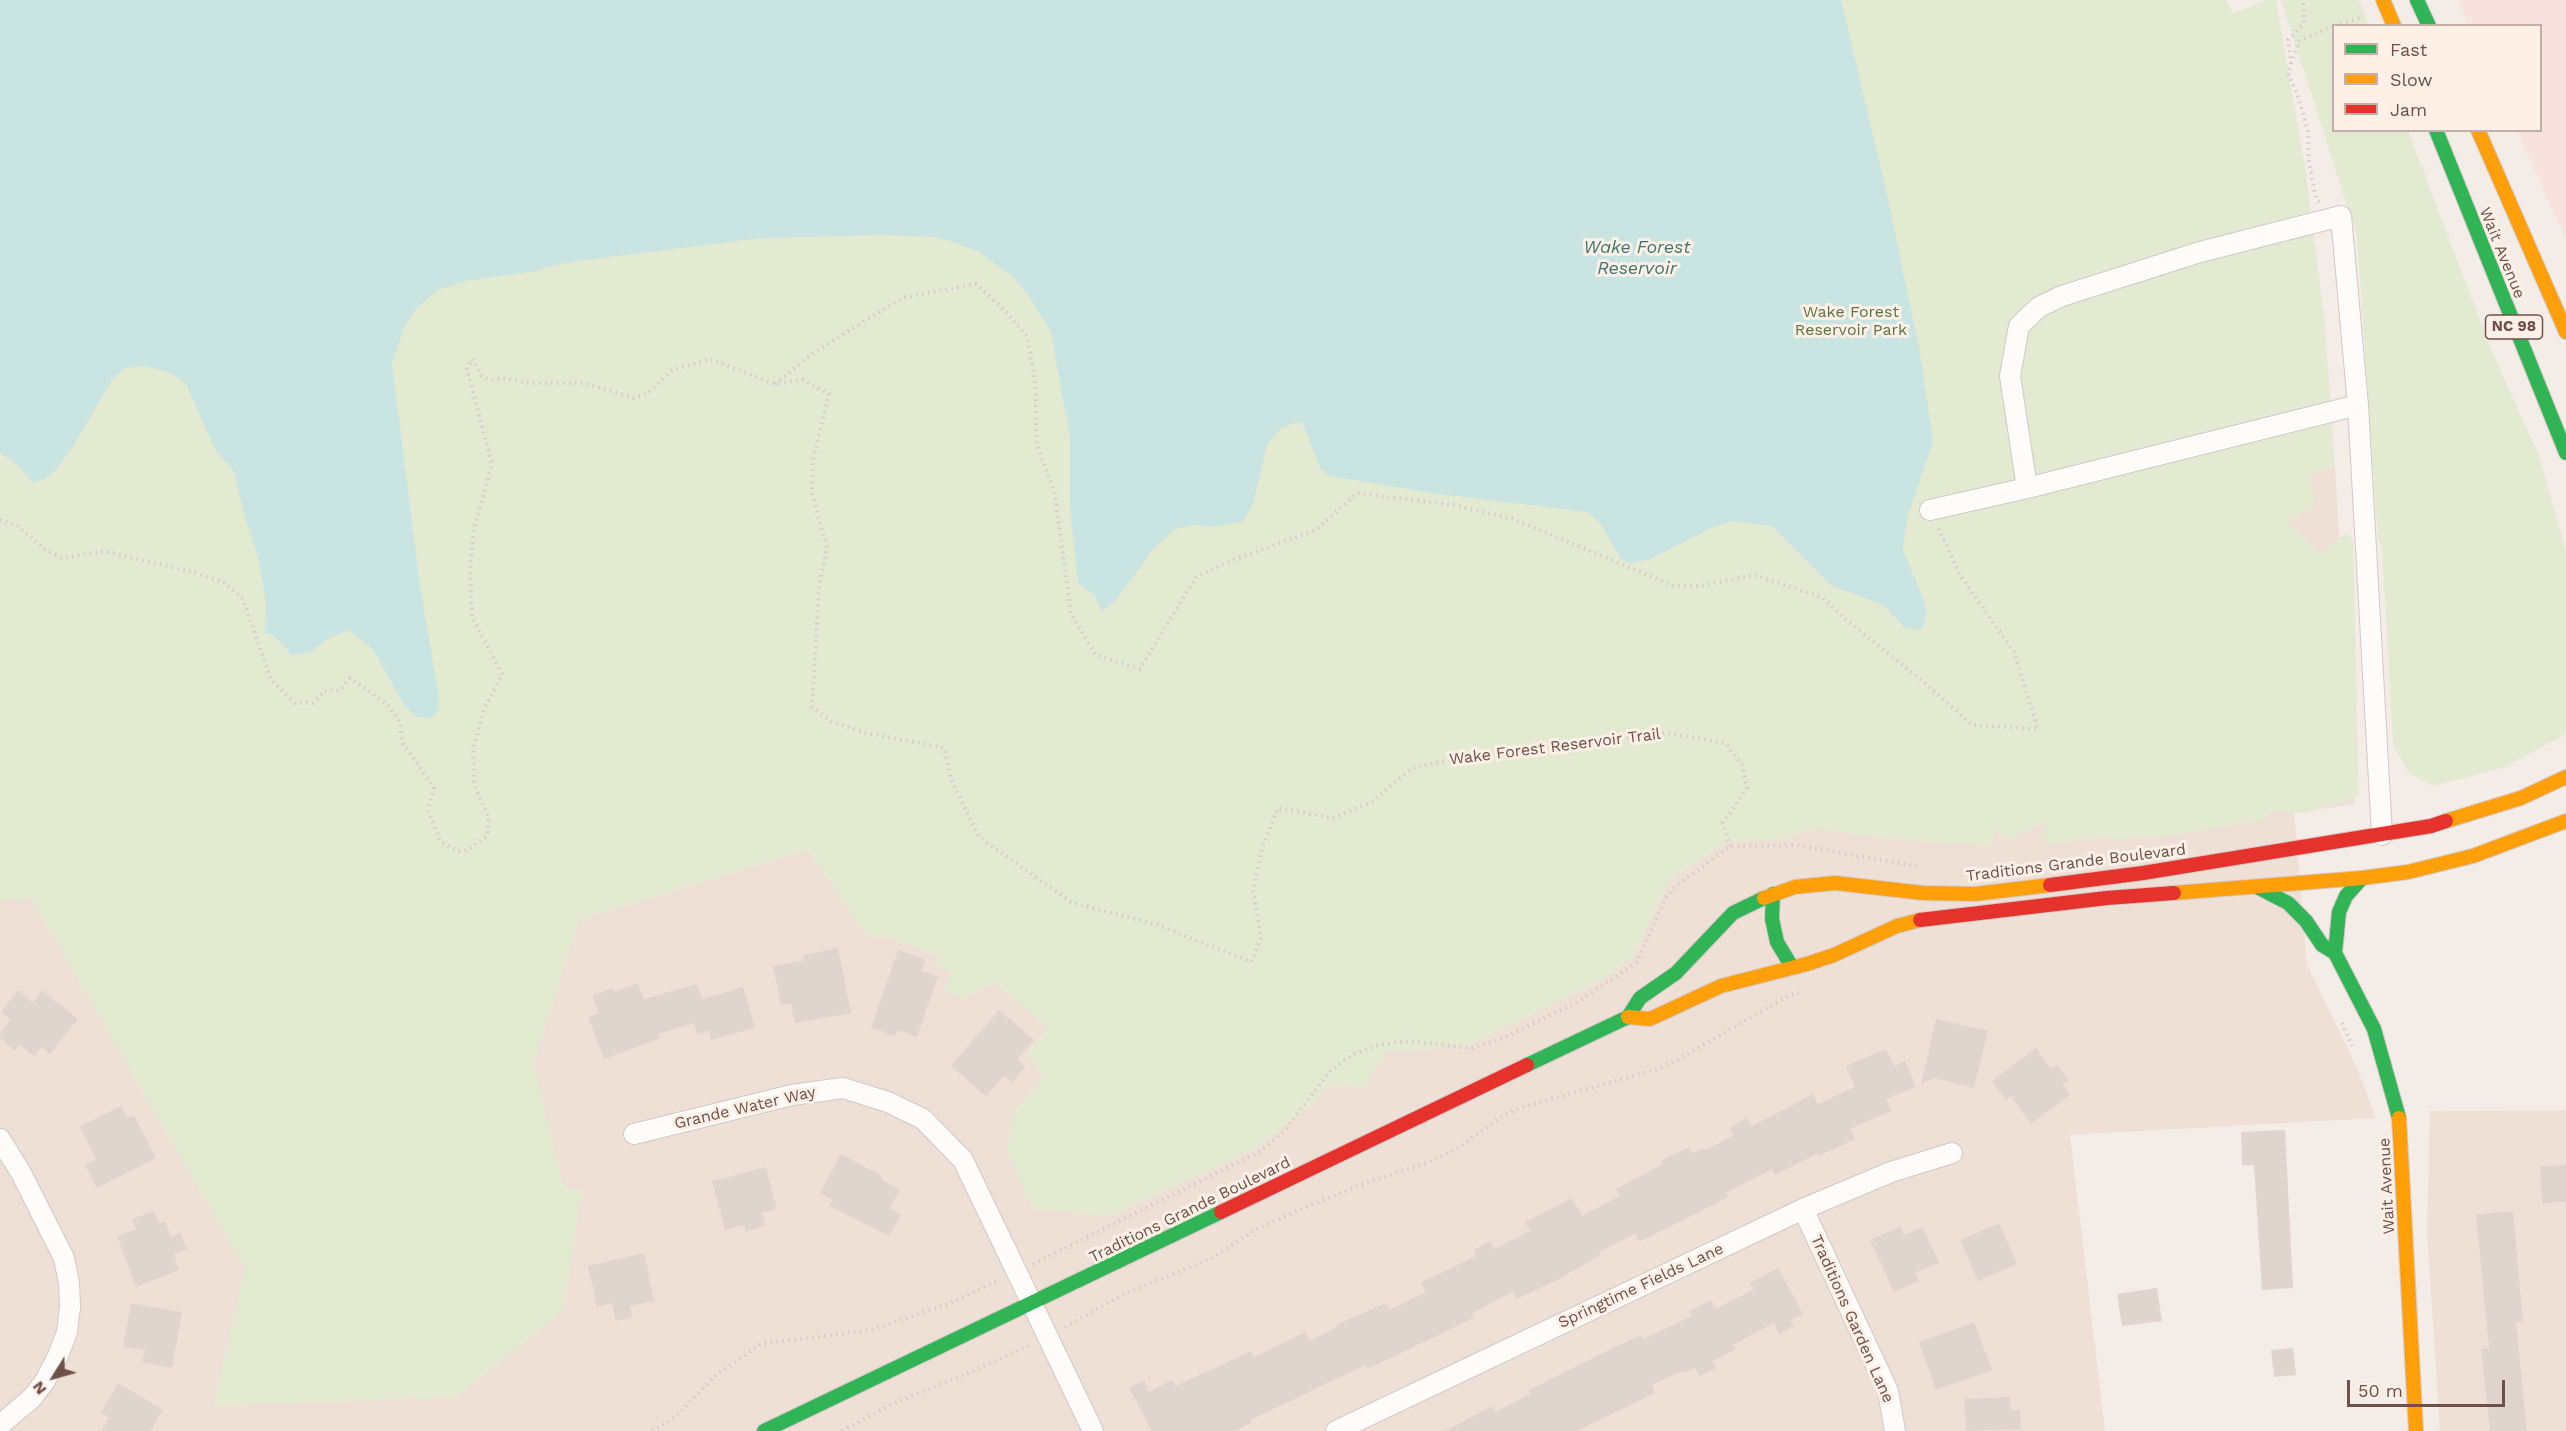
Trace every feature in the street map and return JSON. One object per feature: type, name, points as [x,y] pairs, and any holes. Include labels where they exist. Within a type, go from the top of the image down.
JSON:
[{"type":"main road","points":[[2383,0],[2393,24]]},
{"type":"main road","points":[[2417,0],[2428,24]]},
{"type":"main road","name":"Wait Avenue","points":[[2437,132],[2566,453]]},
{"type":"main road","name":"Wait Avenue","points":[[2479,132],[2566,332]]},
{"type":"main road","name":"Traditions Grande Boulevard","points":[[1628,1017],[1640,998],[1676,973],[1733,913],[1773,894],[1795,887],[1835,883],[1923,893],[1975,894],[2143,873],[2431,826],[2521,798],[2566,777]]},
{"type":"main road","name":"Traditions Grande Boulevard","points":[[764,1431],[1628,1017],[1650,1019],[1721,986],[1834,955],[1897,926],[1923,919],[2107,898],[2362,878],[2408,872],[2473,856],[2566,820]]},
{"type":"main road","points":[[2257,886],[2288,903],[2306,921],[2322,945],[2335,953],[2338,940],[2336,930],[2338,912],[2346,896],[2362,878]]},
{"type":"main road","points":[[1773,894],[1772,919],[1777,942],[1792,967]]},
{"type":"main road","name":"Wait Avenue","points":[[2335,953],[2374,1029],[2399,1113],[2416,1431]]},
{"type":"street","points":[[2027,488],[2010,376],[2019,326],[2039,307],[2062,296],[2200,252],[2342,216],[2358,405],[2382,835]]},
{"type":"street","points":[[1930,510],[2358,405]]},
{"type":"street","name":"Grande Water Way","points":[[634,1134],[792,1095],[843,1088],[888,1102],[923,1119],[963,1160],[1094,1431]]},
{"type":"street","points":[[0,1139],[21,1173],[63,1258],[69,1283],[70,1307],[67,1332],[45,1381],[32,1398],[0,1425]]},
{"type":"street","name":"Springtime Fields Lane","points":[[1335,1431],[1803,1209],[1891,1172],[1952,1153]]},
{"type":"street","name":"Traditions Garden Lane","points":[[1803,1209],[1888,1391],[1894,1431]]},
{"type":"path","points":[[2291,64],[2288,40],[2304,23],[2302,0]]},
{"type":"path","points":[[2332,27],[2299,41],[2288,73],[2308,131],[2309,162],[2316,199],[2333,219]]},
{"type":"path","points":[[774,384],[813,353],[902,298],[976,284],[1027,336],[1035,379],[1037,445],[1055,494],[1071,614],[1096,655],[1140,669],[1196,577],[1230,561],[1316,530],[1357,493],[1454,505],[1513,519],[1674,586],[1700,586],[1755,575],[1823,598],[1972,725],[2038,729],[2013,652],[1960,575],[1930,510]]},
{"type":"path","name":"Wake Forest Reservoir Trail","points":[[0,520],[17,525],[44,549],[62,558],[104,551],[197,573],[225,583],[243,599],[271,680],[295,703],[313,703],[324,691],[340,690],[350,678],[387,704],[400,722],[402,742],[434,789],[428,810],[440,841],[458,851],[468,850],[487,836],[489,818],[474,785],[473,748],[484,710],[502,674],[472,617],[470,570],[474,529],[492,464],[466,369],[472,359],[482,376],[490,381],[501,378],[528,383],[585,383],[634,398],[647,394],[672,370],[710,359],[774,384],[803,380],[828,394],[813,460],[812,494],[827,547],[819,587],[812,707],[831,721],[866,733],[944,748],[951,779],[979,837],[1071,902],[1158,925],[1251,962],[1261,938],[1253,890],[1262,848],[1278,808],[1333,818],[1370,803],[1412,768],[1484,753],[1668,733],[1725,743],[1742,765],[1747,788],[1722,823],[1730,846]]},
{"type":"path","points":[[1034,1264],[1261,1152],[1285,1130],[1331,1070],[1352,1055],[1378,1045],[1408,1041],[1471,1048],[1501,1039],[1576,1003],[1637,962],[1666,897],[1676,886],[1730,846],[1797,845],[1929,868]]},
{"type":"path","points":[[1067,1326],[1124,1294],[1212,1258],[1252,1231],[1301,1209],[1432,1161],[1457,1149],[1499,1118],[1519,1108],[1658,1069],[1788,996],[1812,989]]},
{"type":"path","points":[[2338,1016],[2356,1054]]},
{"type":"path","points":[[652,1431],[674,1418],[717,1374],[762,1344],[870,1330],[946,1305],[1003,1279]]},
{"type":"path","points":[[842,1431],[890,1405],[1034,1343]]},
{"type":"shaded area","points":[[2458,0],[2566,0],[2566,239],[2517,132],[2542,132],[2542,24],[2469,24]]},
{"type":"shaded area","points":[[2335,467],[2355,804],[2294,813],[2307,964],[2356,1066],[2376,1118],[2070,1135],[2105,1431],[0,1431],[0,625],[431,917],[2090,534]]},
{"type":"shaded area","points":[[2566,1110],[2566,1431],[2440,1431],[2427,1231],[2430,1111]]},
{"type":"green space","name":"Wake Forest Reservoir Park","points":[[0,0],[2226,0],[2233,14],[2266,0],[2276,0],[2306,173],[2325,326],[2335,467],[2311,474],[2314,505],[2288,522],[2319,553],[2346,534],[2353,539],[2359,794],[2349,800],[2303,813],[2272,811],[2263,820],[2161,837],[2087,839],[2050,844],[2042,835],[2046,821],[2008,841],[1995,830],[1991,846],[1879,838],[1816,828],[1780,840],[1728,841],[1670,880],[1633,958],[1598,982],[1471,1044],[1417,1051],[1386,1052],[1365,1088],[1332,1084],[1313,1104],[1254,1150],[1110,1216],[1033,1209],[1007,1154],[1013,1113],[1044,1076],[1027,1053],[1048,1029],[995,983],[962,998],[943,991],[952,971],[935,966],[938,956],[888,937],[867,937],[808,850],[579,920],[534,1064],[564,1187],[582,1189],[564,1310],[457,1397],[213,1406],[245,1269],[31,898],[0,901]]},
{"type":"green space","points":[[2281,0],[2359,0],[2368,24],[2332,24],[2332,132],[2408,132],[2491,349],[2539,456],[2566,551],[2566,734],[2503,768],[2433,786],[2409,773],[2393,745],[2382,549],[2378,539],[2357,236]]},
{"type":"water","name":"Wake Forest Reservoir","points":[[0,0],[1841,0],[1888,199],[1920,353],[1933,442],[1907,518],[1903,550],[1925,603],[1926,619],[1921,630],[1905,628],[1885,606],[1831,585],[1772,526],[1732,521],[1711,528],[1648,560],[1629,563],[1620,558],[1601,524],[1588,512],[1439,494],[1329,476],[1320,468],[1303,423],[1298,422],[1281,428],[1267,445],[1253,504],[1242,522],[1217,526],[1190,525],[1174,530],[1154,548],[1116,600],[1102,611],[1094,595],[1078,583],[1070,508],[1070,438],[1051,332],[1027,293],[1012,276],[979,252],[934,237],[884,235],[761,238],[569,262],[530,272],[465,281],[438,290],[416,309],[404,328],[392,364],[420,586],[439,698],[439,710],[432,718],[417,717],[404,705],[373,649],[348,630],[326,640],[311,652],[292,655],[273,635],[265,633],[266,601],[258,558],[234,472],[215,449],[186,384],[172,373],[145,366],[125,368],[112,380],[72,448],[54,472],[43,480],[33,483],[16,464],[0,453]]},
{"type":"building","points":[[838,948],[851,1013],[795,1023],[791,1003],[781,1005],[773,966],[804,960],[803,955]]},
{"type":"building","points":[[898,950],[925,960],[922,971],[938,976],[917,1037],[898,1030],[895,1036],[871,1028]]},
{"type":"building","points":[[638,983],[644,999],[697,984],[702,999],[743,987],[755,1028],[711,1040],[709,1031],[697,1035],[694,1023],[658,1034],[659,1039],[604,1059],[588,1017],[599,1013],[592,996],[612,988],[614,992]]},
{"type":"building","points":[[18,990],[33,1002],[42,990],[78,1019],[50,1054],[42,1047],[34,1056],[20,1044],[15,1051],[0,1038],[0,1033],[11,1020],[1,1012]]},
{"type":"building","points":[[999,1010],[1034,1040],[1017,1059],[1025,1067],[1012,1082],[1004,1076],[986,1096],[951,1066]]},
{"type":"building","points":[[1936,1019],[1988,1031],[1974,1088],[1934,1078],[1921,1084]]},
{"type":"building","points":[[2036,1048],[2051,1069],[2057,1065],[2069,1080],[2062,1085],[2070,1095],[2031,1124],[2011,1096],[2006,1100],[1992,1081]]},
{"type":"building","points":[[1886,1049],[1894,1066],[1905,1061],[1916,1087],[1886,1099],[1891,1111],[1850,1129],[1855,1139],[1819,1156],[1818,1153],[1775,1175],[1772,1169],[1726,1193],[1728,1197],[1639,1242],[1635,1234],[1599,1252],[1601,1255],[1555,1281],[1516,1299],[1513,1292],[1472,1313],[1474,1318],[1367,1369],[1366,1365],[1250,1420],[1251,1423],[1234,1431],[1152,1431],[1129,1388],[1144,1380],[1149,1392],[1172,1380],[1176,1386],[1251,1351],[1254,1357],[1305,1332],[1309,1341],[1337,1327],[1336,1325],[1386,1303],[1389,1310],[1426,1292],[1421,1282],[1476,1256],[1473,1250],[1490,1241],[1494,1249],[1530,1231],[1525,1222],[1572,1198],[1582,1216],[1620,1196],[1616,1189],[1663,1164],[1662,1160],[1689,1147],[1692,1153],[1704,1148],[1705,1150],[1734,1135],[1730,1128],[1747,1118],[1752,1126],[1813,1094],[1818,1104],[1855,1087],[1846,1066]]},
{"type":"building","points":[[121,1106],[127,1118],[134,1115],[156,1158],[97,1188],[85,1165],[96,1159],[80,1127]]},
{"type":"building","points":[[2285,1130],[2293,1288],[2262,1290],[2254,1165],[2242,1165],[2241,1132]]},
{"type":"building","points":[[841,1154],[882,1176],[881,1179],[900,1190],[889,1208],[901,1215],[889,1236],[829,1206],[833,1200],[820,1193]]},
{"type":"building","points":[[2566,1165],[2566,1202],[2542,1203],[2540,1166]]},
{"type":"building","points":[[766,1167],[777,1209],[762,1213],[765,1226],[746,1232],[744,1225],[725,1230],[712,1181]]},
{"type":"building","points":[[154,1211],[159,1223],[165,1221],[171,1237],[180,1233],[187,1249],[174,1254],[179,1270],[136,1287],[117,1236],[136,1229],[132,1219]]},
{"type":"building","points":[[2513,1211],[2523,1321],[2516,1322],[2527,1431],[2490,1431],[2481,1349],[2489,1348],[2476,1215]]},
{"type":"building","points":[[1999,1223],[2017,1264],[1978,1281],[1960,1240]]},
{"type":"building","points":[[1901,1226],[1904,1235],[1923,1227],[1939,1263],[1915,1273],[1919,1281],[1894,1292],[1870,1240]]},
{"type":"building","points":[[644,1253],[654,1301],[630,1306],[632,1317],[616,1321],[612,1303],[597,1307],[588,1266]]},
{"type":"building","points":[[1778,1268],[1803,1314],[1791,1320],[1794,1326],[1779,1334],[1774,1323],[1733,1345],[1736,1349],[1712,1361],[1716,1368],[1699,1376],[1695,1368],[1683,1373],[1682,1371],[1652,1385],[1655,1393],[1577,1431],[1445,1431],[1492,1406],[1495,1412],[1530,1394],[1528,1391],[1641,1335],[1643,1339],[1692,1316],[1689,1311],[1711,1300],[1716,1309],[1754,1289],[1750,1283]]},
{"type":"building","points":[[2157,1288],[2162,1321],[2122,1326],[2117,1294]]},
{"type":"building","points":[[131,1303],[182,1312],[172,1368],[142,1362],[145,1350],[123,1347]]},
{"type":"building","points":[[1974,1322],[1992,1370],[1936,1390],[1919,1342]]},
{"type":"building","points":[[2293,1348],[2296,1375],[2274,1377],[2271,1350]]},
{"type":"building","points":[[118,1383],[163,1410],[150,1431],[101,1431],[109,1418],[101,1413]]},
{"type":"building","points":[[2010,1397],[2011,1410],[2020,1410],[2021,1429],[1966,1431],[1964,1399]]},
{"type":"traffic: fast","points":[[2417,0],[2428,24]]},
{"type":"traffic: fast","points":[[2437,132],[2566,453]]},
{"type":"traffic: fast","points":[[2335,953],[2339,912],[2346,896],[2362,878]]},
{"type":"traffic: fast","points":[[2257,887],[2288,903],[2306,921],[2322,945],[2335,953],[2374,1029],[2399,1118]]},
{"type":"traffic: fast","points":[[1773,894],[1772,919],[1777,942],[1792,967]]},
{"type":"traffic: fast","points":[[1527,1065],[1628,1017],[1640,998],[1676,973],[1733,913],[1764,898]]},
{"type":"traffic: fast","points":[[764,1431],[1221,1212]]},
{"type":"traffic: slow","points":[[2383,0],[2393,24]]},
{"type":"traffic: slow","points":[[2479,132],[2566,332]]},
{"type":"traffic: slow","points":[[2446,821],[2521,798],[2566,777]]},
{"type":"traffic: slow","points":[[2174,893],[2362,878],[2408,872],[2473,856],[2566,821]]},
{"type":"traffic: slow","points":[[1764,898],[1795,887],[1835,883],[1923,893],[1975,894],[2050,885]]},
{"type":"traffic: slow","points":[[1628,1017],[1650,1019],[1721,986],[1807,964],[1834,955],[1897,926],[1920,920]]},
{"type":"traffic: slow","points":[[2399,1118],[2416,1431]]},
{"type":"traffic: jam","points":[[2050,885],[2143,873],[2431,826],[2446,821]]},
{"type":"traffic: jam","points":[[1920,920],[2107,898],[2174,893]]},
{"type":"traffic: jam","points":[[1221,1212],[1527,1065]]}]
